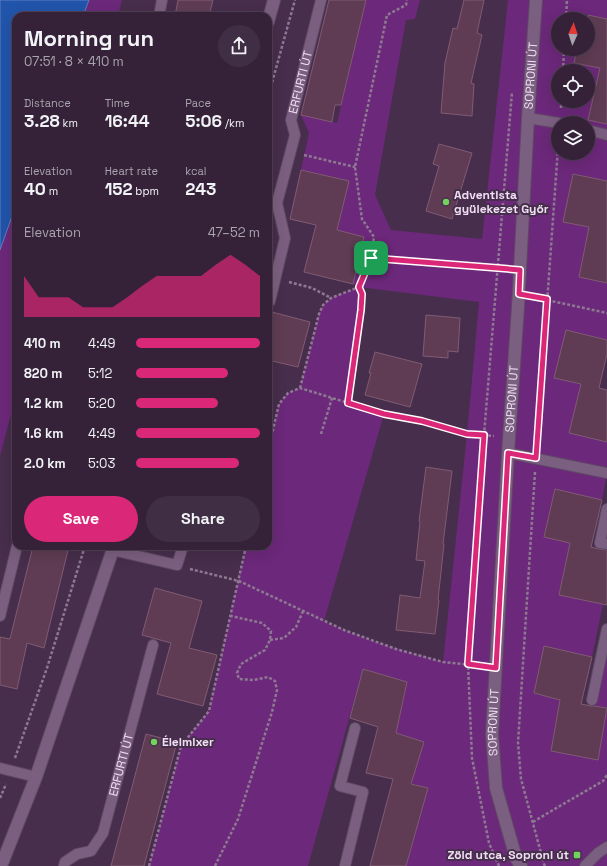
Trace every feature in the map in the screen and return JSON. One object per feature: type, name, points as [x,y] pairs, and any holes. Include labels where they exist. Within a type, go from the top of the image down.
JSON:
[{"type":"street","points":[[271,12],[274,0]]},
{"type":"street","name":"SOPRONI ÚT","points":[[521,866],[516,858],[496,788],[492,734],[536,0]]},
{"type":"street","points":[[1,866],[36,777],[112,550]]},
{"type":"lane","points":[[160,12],[162,0]]},
{"type":"lane","name":"ERFURTI ÚT","points":[[272,202],[295,135],[291,120],[321,0]]},
{"type":"lane","points":[[528,118],[551,122]]},
{"type":"lane","points":[[595,132],[607,135]]},
{"type":"lane","points":[[272,202],[285,238],[272,293]]},
{"type":"lane","points":[[508,453],[607,473]]},
{"type":"lane","points":[[607,509],[600,543],[607,544]]},
{"type":"lane","points":[[0,616],[16,550]]},
{"type":"lane","points":[[120,550],[178,566],[182,550]]},
{"type":"lane","points":[[592,700],[607,629]]},
{"type":"lane","name":"ERFURTI ÚT","points":[[64,866],[65,862],[77,854],[91,851],[103,832],[153,645]]},
{"type":"lane","points":[[344,866],[362,792],[340,786],[354,728]]},
{"type":"lane","points":[[0,768],[36,777]]},
{"type":"lane","points":[[585,866],[598,853],[607,847]]},
{"type":"path","points":[[272,83],[295,0]]},
{"type":"path","points":[[348,403],[361,310],[362,294],[359,287],[371,258],[374,237],[362,219],[355,167],[387,16],[406,5],[407,0]]},
{"type":"path","points":[[566,12],[567,0]]},
{"type":"path","points":[[499,866],[489,843],[472,758],[468,664],[484,435],[513,90]]},
{"type":"path","points":[[290,152],[355,167]]},
{"type":"path","points":[[545,866],[521,779],[518,743],[557,160]]},
{"type":"path","points":[[371,258],[520,270]]},
{"type":"path","points":[[276,278],[312,288],[331,298]]},
{"type":"path","points":[[300,388],[319,314],[323,305],[331,298],[359,287]]},
{"type":"path","points":[[519,294],[607,313]]},
{"type":"path","points":[[272,434],[279,404],[288,392],[300,388],[384,414],[422,421],[467,434],[509,437]]},
{"type":"path","points":[[321,434],[332,398]]},
{"type":"path","points":[[0,798],[47,668],[84,550]]},
{"type":"path","points":[[149,866],[181,746],[209,711],[245,550]]},
{"type":"path","points":[[178,566],[238,581],[344,630],[396,649],[443,662],[496,668]]},
{"type":"path","points":[[270,640],[284,638],[296,627],[304,611]]},
{"type":"path","points":[[215,866],[238,819],[272,712],[277,690],[275,681],[268,677],[254,680],[239,679],[237,673],[241,664],[265,650],[270,640],[271,631],[262,623],[231,616]]},
{"type":"path","points":[[533,822],[603,781],[607,775]]},
{"type":"shaded area","points":[[89,0],[122,0],[119,12],[84,12]]},
{"type":"shaded area","points":[[366,0],[420,0],[415,19],[406,20],[375,195],[391,230],[482,239],[508,0],[607,0],[607,19],[595,16],[595,12],[551,12],[551,56],[576,56],[574,63],[579,64],[551,64],[551,108],[592,108],[590,116],[551,116],[551,160],[595,160],[595,121],[607,124],[607,181],[573,174],[563,222],[589,227],[579,277],[607,283],[607,340],[566,330],[555,378],[581,384],[607,442],[607,474],[602,500],[555,489],[544,537],[570,543],[559,595],[603,604],[592,657],[544,647],[534,693],[560,700],[551,751],[598,760],[607,709],[607,866],[406,866],[428,789],[411,783],[424,742],[396,733],[407,682],[363,669],[308,866],[149,866],[181,746],[209,711],[245,550],[272,550],[272,434],[279,404],[288,393],[300,388],[319,314],[323,305],[331,298],[358,287],[353,284],[364,237],[337,230],[349,181],[301,170],[309,133],[301,115],[337,123]],"holes":[[[359,287],[479,302],[467,434],[443,662],[368,639],[324,621],[384,414],[348,403],[361,310],[362,294]]]},
{"type":"shaded area","points":[[595,67],[600,68],[595,92]]},
{"type":"shaded area","points":[[12,216],[12,411],[0,456],[0,250]]},
{"type":"shaded area","points":[[607,629],[607,708],[591,705]]},
{"type":"water","points":[[0,0],[89,0],[84,12],[12,12],[12,216],[0,250]]},
{"type":"building","points":[[178,0],[213,0],[210,12],[176,12]]},
{"type":"building","points":[[329,0],[366,0],[341,105],[335,105],[332,122],[301,115]]},
{"type":"building","points":[[464,0],[484,0],[477,33],[482,35],[471,83],[474,84],[472,116],[441,113],[445,63],[453,28],[457,29]]},
{"type":"building","points":[[595,16],[607,19],[607,124],[595,121],[595,116],[589,116],[591,108],[595,108],[595,90],[600,68],[595,67],[595,64],[574,63],[576,56],[595,56]]},
{"type":"building","points":[[439,144],[472,153],[452,219],[426,211],[439,166],[433,164]]},
{"type":"building","points":[[301,170],[349,181],[337,230],[364,237],[353,284],[304,272],[316,225],[290,219]]},
{"type":"building","points":[[573,174],[607,181],[607,283],[579,277],[589,227],[563,222]]},
{"type":"building","points":[[272,312],[310,322],[298,367],[272,361]]},
{"type":"building","points":[[426,315],[460,318],[458,352],[448,351],[448,358],[423,356]]},
{"type":"building","points":[[566,330],[607,340],[607,354],[599,388],[607,390],[607,442],[569,433],[581,384],[554,378]]},
{"type":"building","points":[[375,352],[422,364],[410,407],[365,395]]},
{"type":"building","points":[[426,467],[452,471],[443,544],[435,634],[396,630],[400,595],[420,598],[425,561],[416,560]]},
{"type":"building","points":[[555,489],[602,500],[591,547],[607,550],[607,605],[559,595],[570,543],[544,537]]},
{"type":"building","points":[[32,550],[68,550],[44,648],[27,643],[17,689],[0,685],[0,637],[10,639]]},
{"type":"building","points":[[155,588],[202,601],[189,648],[217,655],[203,706],[157,694],[171,643],[142,635]]},
{"type":"building","points":[[544,646],[592,657],[581,704],[607,708],[598,760],[551,751],[560,700],[534,693]]},
{"type":"building","points":[[363,669],[407,682],[396,733],[424,742],[411,784],[428,788],[406,866],[370,866],[393,779],[366,773],[378,727],[350,718]]},
{"type":"building","points":[[146,734],[177,742],[144,866],[111,866]]},
{"type":"place","name":"Adventista gyülekezet Győr","points":[[446,202]]},
{"type":"place","name":"Élelmixer","points":[[154,742]]},
{"type":"place","name":"Zöld utca, Soproni út","points":[[577,855]]},
{"type":"route","points":[[371,258],[520,270],[519,294],[547,299],[536,458],[508,453],[496,668],[468,664],[484,435],[467,434],[422,421],[384,414],[348,403],[361,310],[362,294],[359,287],[371,258]]}]
